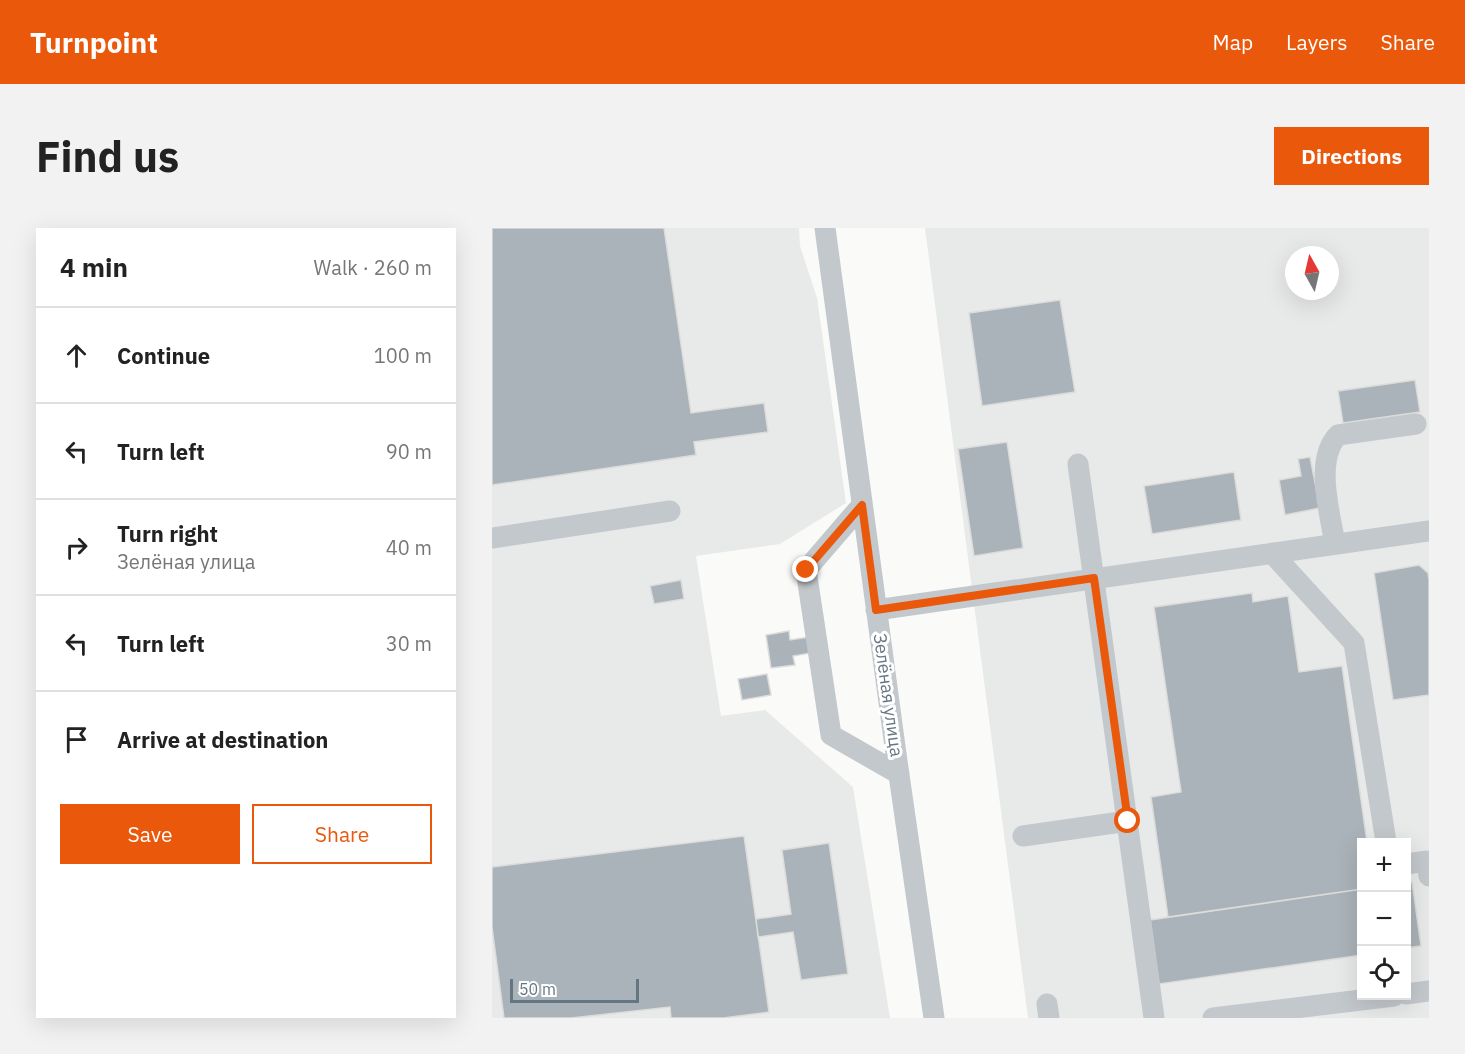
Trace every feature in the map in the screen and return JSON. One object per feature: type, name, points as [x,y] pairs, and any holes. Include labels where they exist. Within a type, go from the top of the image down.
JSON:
[{"type":"street","name":"Зелёная улица","points":[[825,228],[934,1018]]},
{"type":"street","points":[[1335,544],[1324,479],[1330,443],[1338,435],[1416,424]]},
{"type":"street","points":[[1078,464],[1155,1018]]},
{"type":"street","points":[[862,505],[806,570],[831,735],[899,774]]},
{"type":"street","points":[[492,538],[670,511]]},
{"type":"street","points":[[876,610],[1429,531]]},
{"type":"street","points":[[1272,553],[1354,643],[1385,838]]},
{"type":"street","points":[[1023,836],[1128,821]]},
{"type":"street","points":[[1411,863],[1426,861],[1429,876]]},
{"type":"street","points":[[1411,993],[1429,991]]},
{"type":"street","points":[[1213,1018],[1361,1000]]},
{"type":"shaded area","points":[[492,228],[799,228],[800,246],[817,298],[846,503],[780,544],[696,556],[721,716],[765,710],[853,787],[890,1018],[492,1018]]},
{"type":"shaded area","points":[[925,228],[1429,228],[1429,1018],[1028,1018]]},
{"type":"building","points":[[492,228],[664,228],[691,413],[764,403],[768,432],[694,442],[696,455],[492,485]]},
{"type":"building","points":[[1060,300],[1075,392],[982,406],[969,313]]},
{"type":"building","points":[[1415,380],[1420,412],[1343,423],[1338,391]]},
{"type":"building","points":[[1007,442],[1023,548],[974,556],[958,449]]},
{"type":"building","points":[[1310,457],[1320,508],[1285,515],[1279,480],[1301,476],[1298,459]]},
{"type":"building","points":[[1234,472],[1241,520],[1152,534],[1144,486]]},
{"type":"building","points":[[1419,565],[1428,573],[1429,580],[1429,695],[1393,700],[1374,573]]},
{"type":"building","points":[[681,580],[684,599],[654,604],[650,586]]},
{"type":"building","points":[[1252,593],[1253,602],[1288,596],[1299,672],[1342,666],[1366,838],[1357,838],[1357,890],[1168,917],[1151,797],[1181,792],[1154,607]]},
{"type":"building","points":[[789,631],[790,640],[809,637],[811,653],[793,656],[795,665],[771,668],[766,635]]},
{"type":"building","points":[[767,674],[771,695],[742,700],[738,679]]},
{"type":"building","points":[[744,836],[769,1012],[723,1018],[671,1018],[670,1007],[571,1018],[504,1018],[492,927],[492,867]]},
{"type":"building","points":[[829,843],[848,974],[801,980],[793,932],[758,937],[756,919],[791,914],[782,850]]},
{"type":"building","points":[[1411,882],[1421,946],[1411,947],[1411,892]]},
{"type":"building","points":[[1357,890],[1357,956],[1159,984],[1150,920]]},
{"type":"route","points":[[806,570],[862,505],[876,610],[1094,578],[1128,821]]}]
